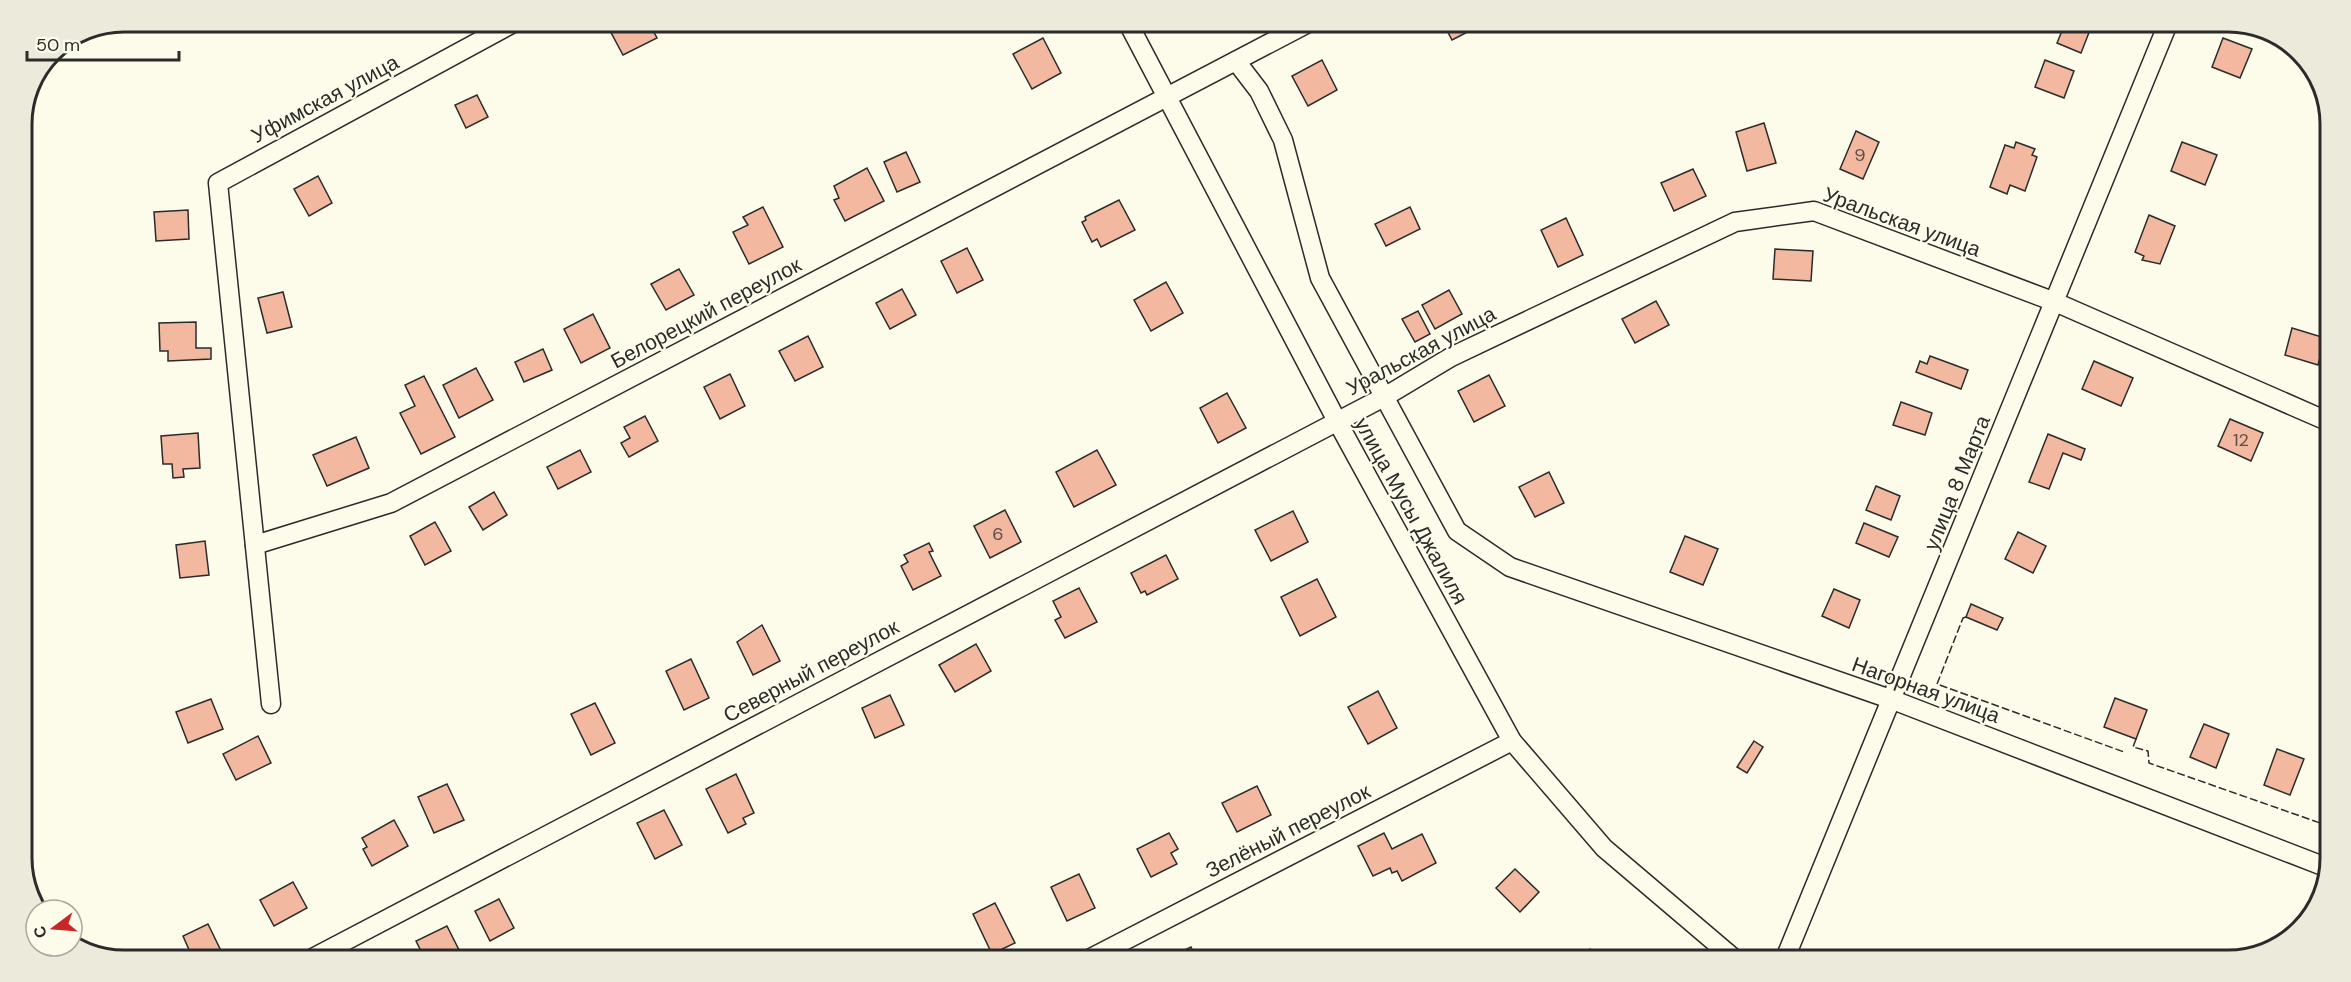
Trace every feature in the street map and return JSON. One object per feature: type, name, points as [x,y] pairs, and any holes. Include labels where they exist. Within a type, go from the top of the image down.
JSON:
[{"type":"street","name":"Уфимская улица","points":[[255,545],[218,183],[497,32]]},
{"type":"street","name":"улица Мусы Джалиля","points":[[1133,32],[1337,421],[1512,741],[1604,848],[1724,950]]},
{"type":"street","name":"Белорецкий переулок","points":[[255,545],[391,503],[1292,32]]},
{"type":"street","name":"улица 8 Марта","points":[[1789,950],[1893,700],[2165,32]]},
{"type":"street","name":"Нагорная улица","points":[[1236,62],[1259,91],[1283,140],[1320,278],[1386,396],[1457,531],[1510,567],[1893,700],[2319,865]]},
{"type":"street","name":"Уральская улица","points":[[1337,421],[1386,396],[1451,357],[1735,222],[1814,211],[2055,302],[2319,418]]},
{"type":"street","name":"Северный переулок","points":[[328,950],[1337,421]]},
{"type":"street","points":[[255,545],[271,704]]},
{"type":"street","name":"Зелёный переулок","points":[[1106,950],[1512,741]]},
{"type":"building","points":[[611,32],[654,32],[657,38],[623,55]]},
{"type":"building","points":[[1448,32],[1468,32],[1452,40]]},
{"type":"building","points":[[2062,32],[2089,32],[2081,53],[2057,43]]},
{"type":"building","points":[[1043,38],[1061,73],[1032,89],[1013,54]]},
{"type":"building","points":[[2223,38],[2252,49],[2240,78],[2212,67]]},
{"type":"building","points":[[1322,60],[1337,90],[1308,106],[1292,76]]},
{"type":"building","points":[[2045,60],[2074,71],[2064,98],[2035,87]]},
{"type":"building","points":[[477,95],[488,117],[466,128],[455,105]]},
{"type":"building","points":[[1764,123],[1776,163],[1747,171],[1736,132]]},
{"type":"building","points":[[1856,131],[1879,142],[1863,179],[1840,169]]},
{"type":"building","points":[[2016,142],[2035,149],[2032,155],[2037,157],[2025,191],[2010,185],[2007,194],[1990,187],[2005,145],[2014,148]]},
{"type":"building","points":[[2182,142],[2217,155],[2205,185],[2171,171]]},
{"type":"building","points":[[906,152],[920,182],[897,192],[884,162]]},
{"type":"building","points":[[867,168],[884,201],[845,221],[834,200],[839,198],[834,186]]},
{"type":"building","points":[[1693,169],[1706,196],[1674,211],[1661,183]]},
{"type":"building","points":[[318,176],[332,203],[309,216],[294,189]]},
{"type":"building","points":[[1119,200],[1135,230],[1101,247],[1097,239],[1092,242],[1082,222],[1086,220],[1085,217]]},
{"type":"building","points":[[763,207],[783,247],[749,264],[733,232],[748,225],[743,217]]},
{"type":"building","points":[[1410,207],[1420,229],[1386,246],[1375,224]]},
{"type":"building","points":[[188,210],[189,239],[156,241],[154,212]]},
{"type":"building","points":[[2149,215],[2175,226],[2160,264],[2142,260],[2144,256],[2135,252]]},
{"type":"building","points":[[1566,218],[1583,255],[1558,267],[1541,230]]},
{"type":"building","points":[[967,248],[983,280],[957,293],[941,261]]},
{"type":"building","points":[[1775,249],[1813,251],[1811,281],[1773,279]]},
{"type":"building","points":[[679,269],[694,295],[666,310],[651,284]]},
{"type":"building","points":[[1166,282],[1183,313],[1151,331],[1134,300]]},
{"type":"building","points":[[902,289],[916,315],[890,329],[876,303]]},
{"type":"building","points":[[1449,290],[1462,314],[1435,329],[1422,305]]},
{"type":"building","points":[[283,292],[292,327],[267,333],[258,298]]},
{"type":"building","points":[[1656,301],[1669,325],[1635,343],[1622,319]]},
{"type":"building","points":[[1418,311],[1430,334],[1415,342],[1402,319]]},
{"type":"building","points":[[593,314],[610,348],[581,363],[564,329]]},
{"type":"building","points":[[196,322],[196,348],[211,348],[211,359],[168,361],[168,351],[160,351],[159,323]]},
{"type":"building","points":[[2292,328],[2319,336],[2318,365],[2285,355]]},
{"type":"building","points":[[808,336],[823,367],[795,381],[779,351]]},
{"type":"building","points":[[543,349],[552,370],[524,382],[515,362]]},
{"type":"building","points":[[1930,356],[1968,370],[1961,389],[1916,372],[1920,361],[1927,364]]},
{"type":"building","points":[[2094,361],[2133,378],[2121,406],[2082,389]]},
{"type":"building","points":[[476,368],[493,400],[459,418],[443,385]]},
{"type":"building","points":[[730,374],[745,406],[720,419],[704,387]]},
{"type":"building","points":[[1489,375],[1505,406],[1474,422],[1458,391]]},
{"type":"building","points":[[424,376],[455,437],[421,454],[400,413],[415,406],[405,385]]},
{"type":"building","points":[[1227,393],[1246,428],[1218,443],[1200,408]]},
{"type":"building","points":[[1901,402],[1932,413],[1925,435],[1893,425]]},
{"type":"building","points":[[645,416],[658,441],[629,457],[621,443],[630,438],[624,427]]},
{"type":"building","points":[[2230,419],[2263,433],[2251,461],[2218,446]]},
{"type":"building","points":[[198,433],[200,468],[183,469],[184,477],[173,478],[172,464],[163,464],[161,436]]},
{"type":"building","points":[[2048,434],[2085,449],[2081,460],[2063,453],[2049,489],[2029,482]]},
{"type":"building","points":[[356,437],[369,468],[327,486],[313,455]]},
{"type":"building","points":[[580,450],[591,472],[558,489],[547,467]]},
{"type":"building","points":[[1097,450],[1116,485],[1074,507],[1056,472]]},
{"type":"building","points":[[1549,472],[1564,503],[1535,517],[1519,487]]},
{"type":"building","points":[[1876,486],[1900,496],[1891,520],[1866,510]]},
{"type":"building","points":[[494,492],[507,515],[483,530],[469,507]]},
{"type":"building","points":[[1005,510],[1021,542],[990,558],[974,526]]},
{"type":"building","points":[[1293,511],[1308,542],[1271,561],[1255,530]]},
{"type":"building","points":[[435,522],[451,551],[425,565],[410,536]]},
{"type":"building","points":[[1864,523],[1898,537],[1889,557],[1856,543]]},
{"type":"building","points":[[2018,532],[2046,546],[2033,573],[2005,559]]},
{"type":"building","points":[[1685,536],[1718,549],[1703,585],[1670,572]]},
{"type":"building","points":[[205,541],[209,575],[180,578],[176,545]]},
{"type":"building","points":[[929,543],[933,551],[929,552],[941,576],[913,590],[901,566],[908,562],[904,555]]},
{"type":"building","points":[[1166,555],[1178,579],[1147,595],[1145,591],[1141,593],[1131,573]]},
{"type":"building","points":[[1317,579],[1336,617],[1300,636],[1281,597]]},
{"type":"building","points":[[1079,588],[1097,622],[1065,638],[1055,620],[1061,617],[1053,601]]},
{"type":"building","points":[[1834,589],[1860,600],[1849,628],[1822,616]]},
{"type":"building","points":[[1971,604],[2003,618],[1997,630],[1966,617]]},
{"type":"building","points":[[762,625],[780,661],[753,675],[737,642]]},
{"type":"building","points":[[976,644],[991,671],[955,692],[939,665]]},
{"type":"building","points":[[691,659],[709,698],[684,710],[666,671]]},
{"type":"building","points":[[1378,691],[1397,728],[1368,744],[1348,707]]},
{"type":"building","points":[[890,695],[904,725],[875,738],[862,708]]},
{"type":"building","points":[[2115,698],[2147,710],[2136,739],[2104,727]]},
{"type":"building","points":[[211,699],[223,729],[188,743],[176,712]]},
{"type":"building","points":[[595,703],[615,743],[591,755],[571,714]]},
{"type":"building","points":[[2204,724],[2229,734],[2216,768],[2190,757]]},
{"type":"building","points":[[258,736],[271,763],[236,780],[223,754]]},
{"type":"building","points":[[1754,741],[1763,747],[1747,773],[1737,767]]},
{"type":"building","points":[[2277,749],[2304,759],[2290,795],[2264,785]]},
{"type":"building","points":[[736,774],[754,813],[743,818],[746,824],[728,833],[706,789]]},
{"type":"building","points":[[447,784],[464,820],[434,833],[418,797]]},
{"type":"building","points":[[1257,786],[1271,815],[1237,832],[1222,803]]},
{"type":"building","points":[[664,810],[682,845],[655,859],[637,823]]},
{"type":"building","points":[[394,820],[408,846],[372,866],[363,849],[367,847],[362,838]]},
{"type":"building","points":[[1169,833],[1178,849],[1171,853],[1177,864],[1151,877],[1137,849]]},
{"type":"building","points":[[1384,833],[1392,849],[1422,834],[1436,863],[1402,881],[1397,871],[1392,873],[1390,868],[1373,876],[1358,846]]},
{"type":"building","points":[[1515,869],[1539,892],[1520,912],[1496,888]]},
{"type":"building","points":[[1079,874],[1095,908],[1067,921],[1051,887]]},
{"type":"building","points":[[293,882],[307,908],[274,926],[260,900]]},
{"type":"building","points":[[499,899],[514,928],[490,941],[475,911]]},
{"type":"building","points":[[995,903],[1015,943],[1000,950],[990,950],[973,914]]},
{"type":"building","points":[[208,924],[221,950],[189,950],[183,936]]},
{"type":"building","points":[[447,926],[459,950],[420,950],[416,941]]},
{"type":"fence","points":[[1966,617],[1963,618],[1937,684],[2124,752]]},
{"type":"fence","points":[[2136,739],[2133,747],[2148,751],[2149,763],[2320,823]]}]
